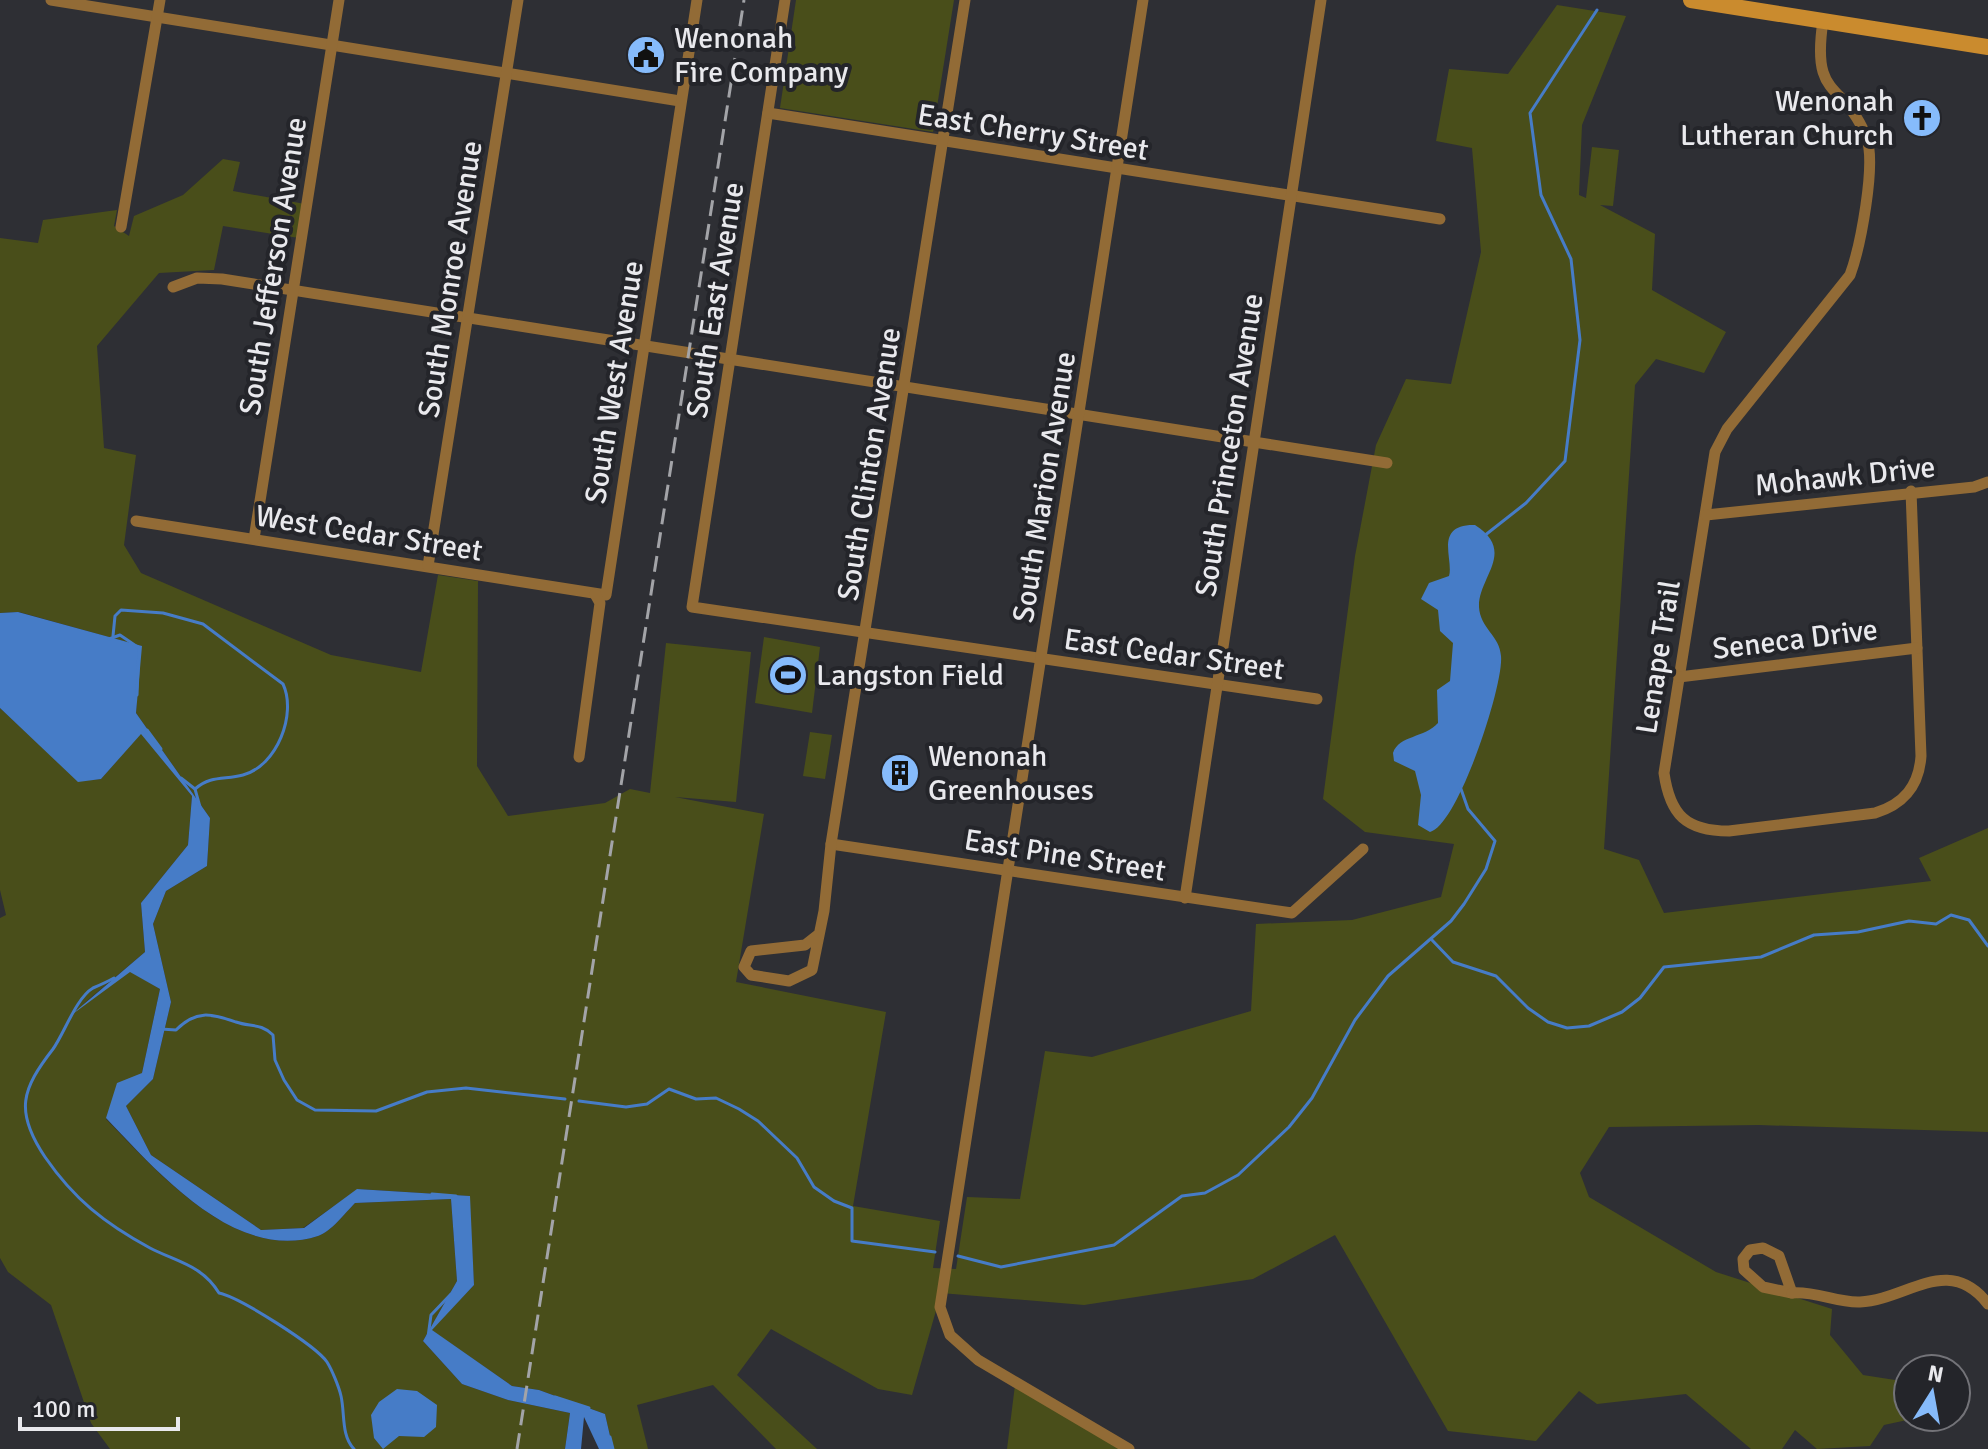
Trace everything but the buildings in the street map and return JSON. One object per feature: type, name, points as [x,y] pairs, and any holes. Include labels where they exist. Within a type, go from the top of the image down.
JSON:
[{"type":"street","points":[[51,0],[680,101]]},
{"type":"street","points":[[121,227],[160,0]]},
{"type":"street","name":"South Jefferson Avenue","points":[[254,539],[339,0]]},
{"type":"street","name":"South Monroe Avenue","points":[[428,566],[518,0]]},
{"type":"street","name":"South West Avenue","points":[[595,594],[606,595],[697,0]]},
{"type":"street","name":"South East Avenue","points":[[692,607],[785,0]]},
{"type":"street","name":"South Clinton Avenue","points":[[819,934],[796,947],[751,951],[744,967],[751,975],[789,981],[803,977],[812,970],[819,934],[831,844],[868,633],[965,0]]},
{"type":"street","name":"South Marion Avenue","points":[[1129,1449],[962,1347],[942,1320],[944,1265],[1009,871],[1143,0]]},
{"type":"street","name":"South Princeton Avenue","points":[[1185,898],[1321,0]]},
{"type":"street","points":[[1691,0],[1776,7],[1823,21],[1988,47]]},
{"type":"street","name":"Lenape Trail","points":[[1823,21],[1819,56],[1823,76],[1862,128],[1869,150],[1853,266],[1843,284],[1719,441],[1664,773],[1668,797],[1678,814],[1691,825],[1708,831],[1729,831],[1875,813],[1904,798],[1920,769],[1911,491]]},
{"type":"street","name":"East Cherry Street","points":[[768,113],[1291,198],[1440,219]]},
{"type":"street","points":[[173,287],[197,278],[293,291],[729,362],[1387,463]]},
{"type":"street","name":"Mohawk Drive","points":[[1706,515],[1911,491],[1974,487],[1988,482]]},
{"type":"street","points":[[1974,487],[1988,492]]},
{"type":"street","name":"West Cedar Street","points":[[136,521],[595,594]]},
{"type":"street","points":[[579,757],[600,603],[595,594]]},
{"type":"street","name":"East Cedar Street","points":[[692,607],[1317,699]]},
{"type":"street","name":"Seneca Drive","points":[[1679,677],[1917,648]]},
{"type":"street","name":"East Pine Street","points":[[831,844],[1292,913],[1363,849]]},
{"type":"street","points":[[1792,1293],[1779,1256],[1763,1248],[1750,1250],[1743,1259],[1744,1270],[1755,1282],[1792,1293],[1809,1292],[1847,1303],[1874,1301],[1934,1280],[1953,1280],[1970,1288],[1988,1304]]},
{"type":"green space","points":[[796,0],[954,0],[933,132],[780,108]]},
{"type":"green space","points":[[1557,5],[1626,16],[1582,125],[1579,195],[1586,198],[1592,147],[1619,150],[1613,206],[1600,205],[1655,234],[1652,290],[1726,332],[1704,373],[1656,359],[1635,385],[1604,849],[1639,860],[1664,913],[1931,881],[1919,858],[1988,828],[1988,1132],[1759,1125],[1609,1127],[1580,1173],[1589,1197],[1716,1272],[1832,1309],[1830,1335],[1863,1375],[1892,1380],[1892,1423],[1884,1425],[1870,1446],[1817,1449],[1795,1430],[1782,1449],[1751,1449],[1686,1394],[1597,1404],[1579,1391],[1536,1441],[1448,1431],[1335,1235],[1253,1279],[1084,1305],[941,1293],[912,1395],[878,1389],[771,1329],[737,1375],[817,1449],[776,1449],[713,1385],[637,1405],[648,1449],[613,1449],[605,1414],[539,1390],[512,1386],[431,1330],[474,1285],[469,1196],[358,1189],[303,1228],[261,1230],[151,1155],[126,1106],[153,1079],[171,1002],[153,924],[166,891],[207,866],[210,818],[136,713],[141,646],[19,612],[0,613],[0,238],[38,243],[43,220],[117,210],[114,226],[129,236],[134,216],[183,195],[223,159],[240,162],[233,191],[305,204],[299,238],[223,226],[214,270],[159,273],[97,346],[104,448],[136,455],[124,545],[141,573],[331,655],[421,672],[438,575],[478,581],[477,766],[508,816],[605,803],[630,789],[650,793],[666,643],[751,652],[736,802],[675,797],[764,814],[736,982],[886,1012],[853,1206],[940,1221],[933,1268],[956,1269],[967,1197],[1020,1199],[1045,1051],[1092,1057],[1251,1011],[1256,924],[1352,920],[1441,897],[1454,844],[1365,832],[1323,799],[1355,556],[1376,445],[1406,379],[1451,384],[1481,252],[1472,148],[1436,141],[1449,69],[1508,74]]},
{"type":"green space","name":"Langston Field","points":[[764,637],[820,647],[812,713],[755,703]]},
{"type":"green space","points":[[0,708],[78,781],[101,779],[141,733],[192,796],[188,845],[141,903],[145,952],[82,1005],[130,971],[160,989],[142,1073],[106,1119],[149,1163],[200,1207],[228,1225],[257,1236],[287,1241],[318,1236],[333,1226],[355,1203],[451,1199],[457,1281],[423,1341],[462,1384],[508,1400],[570,1413],[565,1449],[110,1449],[91,1423],[51,1305],[8,1272],[0,1258],[0,918],[6,915],[0,890]]},
{"type":"green space","points":[[810,732],[832,735],[825,779],[803,776]]},
{"type":"green space","points":[[1015,1385],[1128,1449],[1007,1449]]},
{"type":"water","points":[[1475,525],[1493,545],[1492,565],[1479,607],[1483,621],[1500,649],[1500,672],[1487,723],[1466,781],[1441,824],[1430,832],[1418,825],[1421,795],[1415,771],[1394,761],[1393,753],[1401,743],[1438,723],[1437,690],[1450,681],[1453,643],[1440,631],[1438,610],[1421,599],[1429,583],[1449,576],[1448,544],[1454,530]]},
{"type":"water","points":[[18,612],[142,646],[136,713],[210,818],[207,866],[166,891],[153,924],[171,1002],[153,1079],[126,1106],[151,1155],[261,1230],[304,1228],[357,1189],[470,1196],[474,1285],[432,1330],[512,1386],[539,1390],[605,1414],[613,1449],[599,1449],[584,1417],[581,1449],[565,1449],[570,1413],[508,1400],[462,1384],[423,1341],[457,1281],[451,1199],[355,1203],[333,1226],[318,1236],[287,1241],[257,1236],[228,1225],[200,1207],[149,1163],[106,1118],[117,1083],[142,1073],[160,989],[130,972],[70,1016],[145,952],[141,903],[188,845],[192,796],[141,734],[101,779],[78,782],[0,708],[0,613]]},
{"type":"water","points":[[397,1389],[417,1391],[437,1405],[436,1427],[424,1437],[399,1436],[383,1449],[374,1438],[371,1415],[379,1402]]},
{"type":"waterway","points":[[1484,536],[1526,503],[1565,461],[1580,340],[1571,259],[1541,195],[1530,113],[1597,10]]},
{"type":"waterway","points":[[113,636],[115,616],[121,610],[163,613],[203,624],[283,684],[287,696],[285,724],[266,761],[243,775],[212,780],[195,789]]},
{"type":"waterway","points":[[109,639],[120,635],[139,648],[137,695]]},
{"type":"waterway","points":[[147,730],[161,749]]},
{"type":"waterway","points":[[181,778],[195,789],[200,807]]},
{"type":"waterway","points":[[958,1256],[1001,1267],[1114,1245],[1182,1196],[1205,1193],[1238,1175],[1289,1127],[1312,1098],[1355,1020],[1388,976],[1451,921],[1486,869],[1495,841],[1468,809],[1461,789]]},
{"type":"waterway","points":[[1431,939],[1453,962],[1496,976],[1528,1008],[1548,1022],[1567,1028],[1589,1026],[1622,1012],[1640,998],[1664,967],[1761,957],[1814,935],[1858,932],[1909,921],[1936,924],[1951,915],[1969,920],[1988,946]]},
{"type":"waterway","points":[[114,978],[93,988],[81,1000],[34,1076],[26,1101],[26,1113],[35,1141],[67,1185],[104,1219],[150,1248],[197,1270],[219,1293],[259,1312],[320,1354],[337,1383],[345,1431],[354,1449]]},
{"type":"waterway","points":[[161,1029],[176,1030],[191,1019],[204,1015],[264,1029],[273,1035],[275,1060],[284,1080],[297,1100],[315,1110],[376,1111],[427,1092],[466,1088],[565,1099]]},
{"type":"waterway","points":[[579,1101],[626,1107],[647,1104],[669,1089],[696,1099],[716,1098],[758,1121],[797,1158],[814,1187],[834,1201],[852,1208],[852,1241],[935,1252]]},
{"type":"waterway","points":[[432,1194],[456,1196]]},
{"type":"waterway","points":[[428,1337],[431,1315],[451,1294]]},
{"type":"waterway","points":[[555,1397],[589,1408]]},
{"type":"waterway","points":[[610,1437],[613,1449]]},
{"type":"railway","points":[[517,1449],[744,0]]},
{"type":"place","name":"Wenonah Fire Company","points":[[646,55]]},
{"type":"place","name":"Wenonah Lutheran Church","points":[[1922,118]]},
{"type":"place","name":"Langston Field","points":[[788,675]]},
{"type":"place","name":"Wenonah Greenhouses","points":[[900,773]]}]
